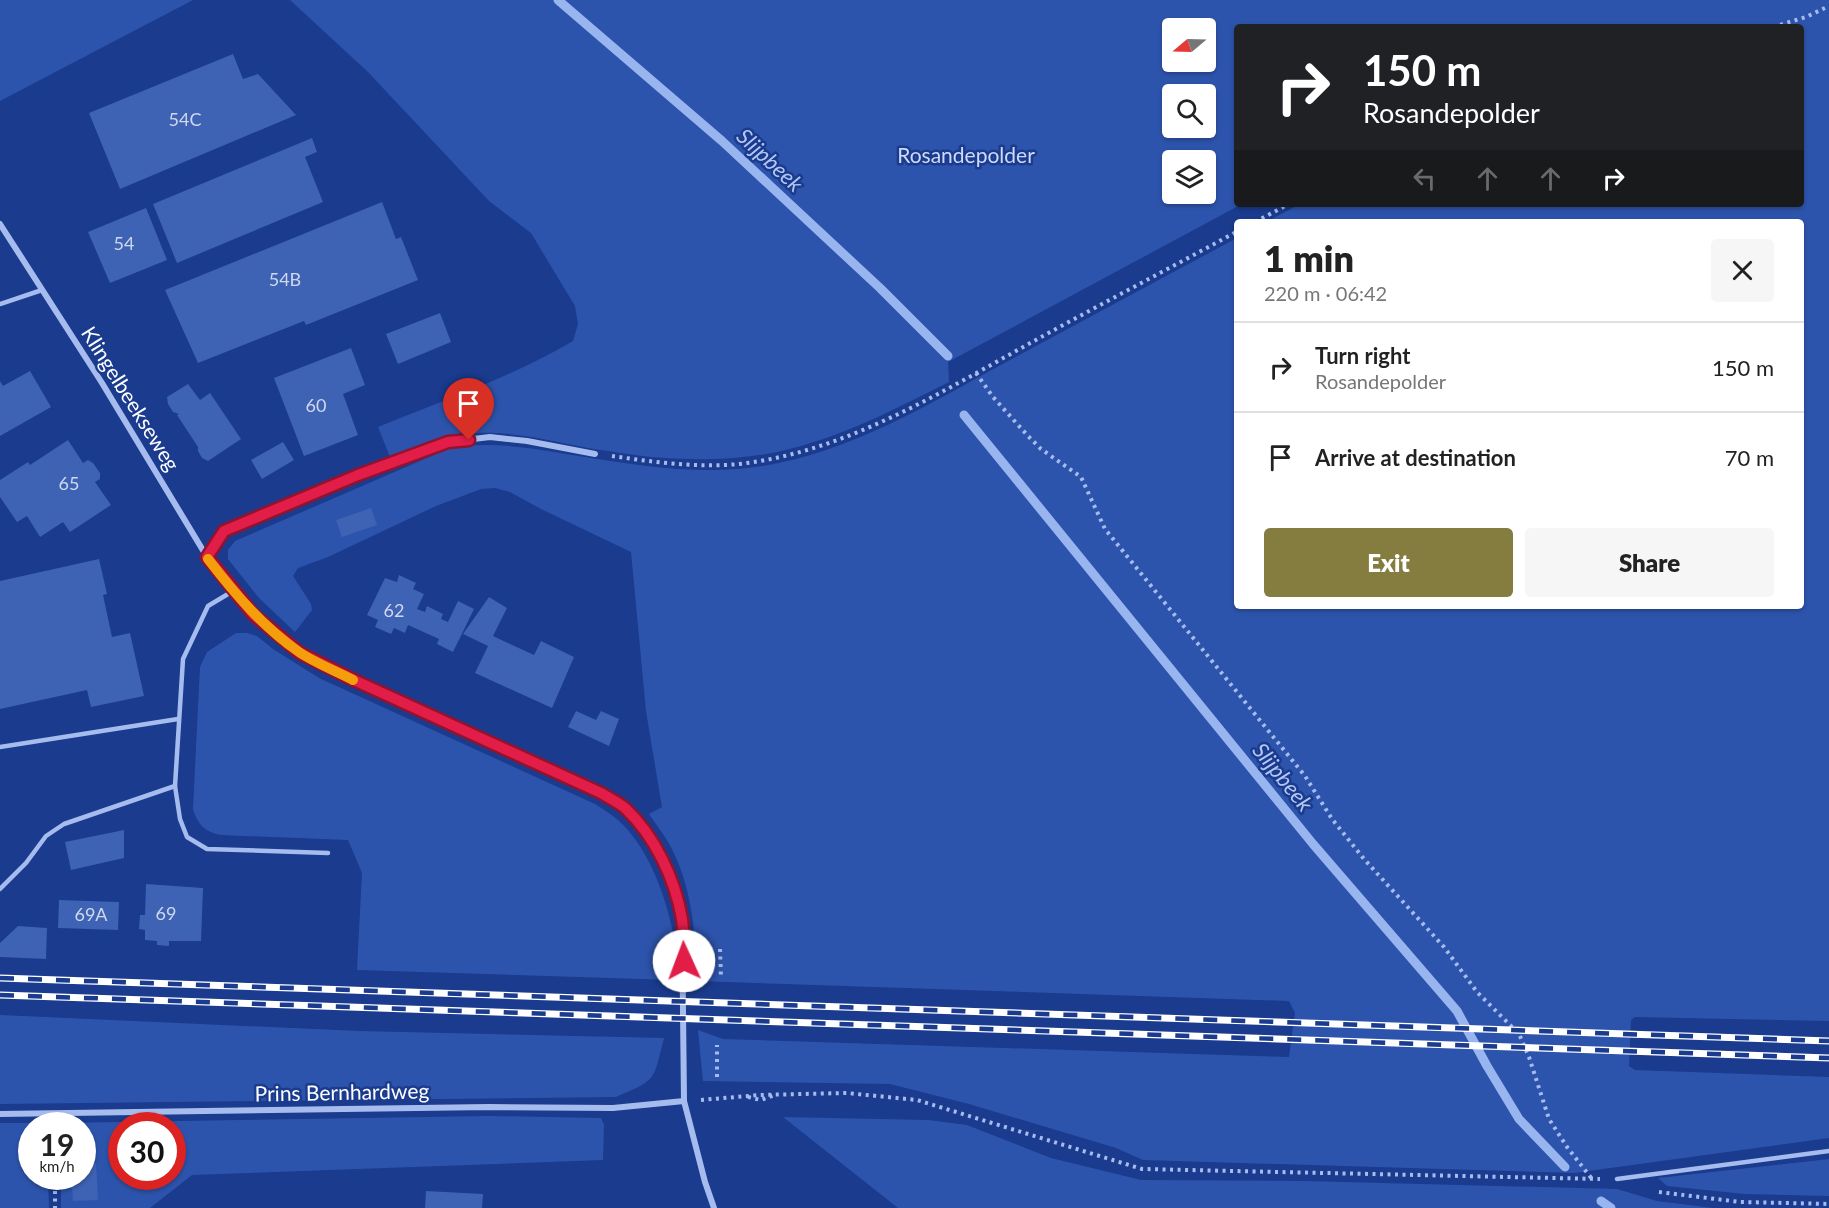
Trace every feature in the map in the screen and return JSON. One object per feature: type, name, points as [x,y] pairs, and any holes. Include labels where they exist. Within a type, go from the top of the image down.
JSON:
[{"type":"street","name":"Klingelbeekseweg","points":[[0,224],[102,383],[207,557],[232,591],[254,615],[300,653],[601,793],[623,807],[640,824],[661,855],[676,893],[682,920],[684,1101],[714,1208]]},
{"type":"street","points":[[207,557],[224,531],[358,475],[448,442],[490,437],[527,441],[595,454]]},
{"type":"street","name":"Prins Bernhardweg","points":[[0,1114],[613,1108],[684,1101]]},
{"type":"lane","points":[[0,304],[42,290]]},
{"type":"lane","points":[[232,591],[208,606],[183,658],[175,786],[180,819],[187,837],[207,849],[328,853]]},
{"type":"lane","points":[[0,747],[178,718]]},
{"type":"lane","points":[[0,889],[26,862],[46,836],[64,824],[175,786]]},
{"type":"lane","points":[[1617,1179],[1829,1151]]},
{"type":"path","points":[[1782,24],[1829,6]]},
{"type":"path","points":[[1261,219],[1283,207]]},
{"type":"path","points":[[595,454],[650,462],[737,464],[776,458],[841,439],[908,409],[1234,233]]},
{"type":"path","points":[[976,373],[993,397],[1028,436],[1081,477],[1105,529],[1305,776],[1332,819],[1364,860],[1444,947],[1477,992],[1519,1034],[1549,1119],[1592,1179]]},
{"type":"path","points":[[720,949],[721,979]]},
{"type":"path","points":[[717,1045],[717,1077]]},
{"type":"path","points":[[684,1101],[746,1096],[761,1100],[779,1094],[847,1092],[918,1100],[1142,1169],[1617,1179]]},
{"type":"path","points":[[55,1190],[55,1208]]},
{"type":"path","points":[[1651,1190],[1740,1202],[1829,1204]]},
{"type":"green space","points":[[0,0],[193,0],[0,101]]},
{"type":"green space","name":"Rosandepolder","points":[[290,0],[1829,0],[1829,1021],[1635,1017],[1631,1020],[1629,1066],[1635,1070],[1829,1077],[1829,1138],[1574,1173],[1143,1160],[1116,1148],[969,1104],[890,1084],[703,1081],[698,1030],[723,1039],[1289,1057],[1295,1013],[1289,1001],[698,981],[689,897],[672,849],[649,814],[662,807],[646,711],[631,552],[510,492],[495,488],[481,489],[436,506],[328,557],[298,568],[293,576],[311,604],[312,610],[295,632],[259,598],[228,559],[228,550],[235,541],[450,448],[501,445],[642,465],[700,470],[738,469],[775,464],[810,455],[845,443],[913,413],[1234,240],[1234,609],[1804,609],[1804,219],[1272,219],[1294,207],[1804,207],[1804,24],[1234,24],[1234,207],[1236,207],[948,362],[949,382],[918,398],[827,438],[764,454],[731,458],[684,459],[641,456],[527,436],[494,433],[444,438],[390,457],[378,427],[526,366],[573,341],[578,324],[575,306],[531,233],[489,201],[368,72]]},
{"type":"green space","points":[[236,633],[257,636],[319,678],[595,804],[615,818],[638,843],[659,884],[673,934],[673,980],[357,970],[362,873],[348,840],[221,835],[206,830],[195,815],[193,809],[200,667],[207,652]]},
{"type":"green space","points":[[0,1015],[359,1031],[664,1038],[652,1077],[640,1086],[616,1097],[0,1104]]},
{"type":"green space","points":[[489,1116],[601,1118],[604,1125],[603,1160],[192,1175],[186,1180],[186,1121]]},
{"type":"green space","points":[[783,1117],[928,1120],[967,1125],[1051,1158],[1141,1180],[1306,1181],[1617,1189],[1657,1201],[1713,1208],[898,1208]]},
{"type":"green space","points":[[96,1122],[108,1122],[108,1190],[173,1190],[150,1208],[61,1208],[61,1190],[96,1190]]},
{"type":"green space","points":[[0,1123],[18,1123],[18,1190],[48,1190],[49,1208],[0,1208]]},
{"type":"green space","points":[[1829,1159],[1829,1196],[1745,1194],[1667,1186],[1658,1178]]},
{"type":"building","points":[[233,54],[243,79],[258,74],[296,115],[120,189],[89,113]]},
{"type":"building","points":[[312,138],[317,152],[305,157],[323,202],[177,263],[153,204]]},
{"type":"building","points":[[382,202],[396,239],[401,237],[418,280],[306,325],[304,321],[198,363],[165,290]]},
{"type":"building","points":[[146,208],[167,260],[110,283],[88,232]]},
{"type":"building","points":[[440,313],[451,342],[398,364],[386,334]]},
{"type":"building","points":[[351,348],[365,385],[343,394],[358,435],[304,456],[274,378]]},
{"type":"building","points":[[30,371],[51,407],[0,436],[0,381],[3,386]]},
{"type":"building","points":[[188,384],[200,400],[210,393],[241,439],[208,461],[202,458],[198,447],[177,415],[179,414],[173,412],[168,404],[167,397]]},
{"type":"building","points":[[68,440],[83,463],[88,460],[100,473],[100,479],[95,482],[111,505],[70,532],[63,522],[40,537],[27,516],[17,522],[0,497],[0,480],[28,462],[30,465]]},
{"type":"building","points":[[283,442],[294,460],[262,479],[251,460]]},
{"type":"building","points":[[371,508],[377,525],[342,537],[336,520]]},
{"type":"building","points":[[99,559],[107,594],[103,595],[112,637],[130,633],[144,696],[91,707],[87,690],[0,709],[0,581]]},
{"type":"building","points":[[399,575],[416,583],[413,589],[424,594],[417,609],[425,612],[427,606],[443,614],[441,619],[448,622],[458,601],[474,609],[453,652],[437,644],[439,639],[408,625],[405,633],[394,628],[391,634],[375,627],[378,620],[367,615],[385,578],[397,582]]},
{"type":"building","points":[[489,597],[507,608],[493,636],[534,655],[541,641],[574,657],[552,708],[475,673],[488,646],[463,634]]},
{"type":"building","points":[[576,711],[596,720],[601,711],[619,719],[609,746],[568,727]]},
{"type":"building","points":[[124,830],[124,858],[71,870],[65,842]]},
{"type":"building","points":[[146,884],[203,888],[201,941],[169,941],[169,946],[157,945],[157,941],[145,940],[145,930],[139,929],[140,915],[145,915]]},
{"type":"building","points":[[59,900],[119,902],[118,930],[58,928]]},
{"type":"building","points":[[18,926],[47,928],[46,959],[0,957],[0,943]]},
{"type":"building","points":[[96,1163],[98,1200],[73,1201],[72,1190],[96,1190]]},
{"type":"building","points":[[426,1191],[483,1194],[482,1208],[425,1208]]},
{"type":"waterway","name":"Slijpbeek","points":[[558,0],[722,141],[880,288],[948,356]]},
{"type":"waterway","name":"Slijpbeek","points":[[964,415],[1313,844],[1457,1011],[1519,1119],[1565,1167]]},
{"type":"waterway","name":"Slijpbeek","points":[[1601,1201],[1611,1208]]},
{"type":"railway","points":[[0,978],[1829,1041]]},
{"type":"railway","points":[[0,995],[1829,1058]]},
{"type":"slow traffic","points":[[208,559],[254,615],[300,653],[353,680]]},
{"type":"route","points":[[469,440],[448,442],[358,475],[224,531],[207,557],[232,591],[254,615],[300,653],[601,793],[623,807],[640,824],[661,855],[676,893],[682,920],[684,961]]}]
